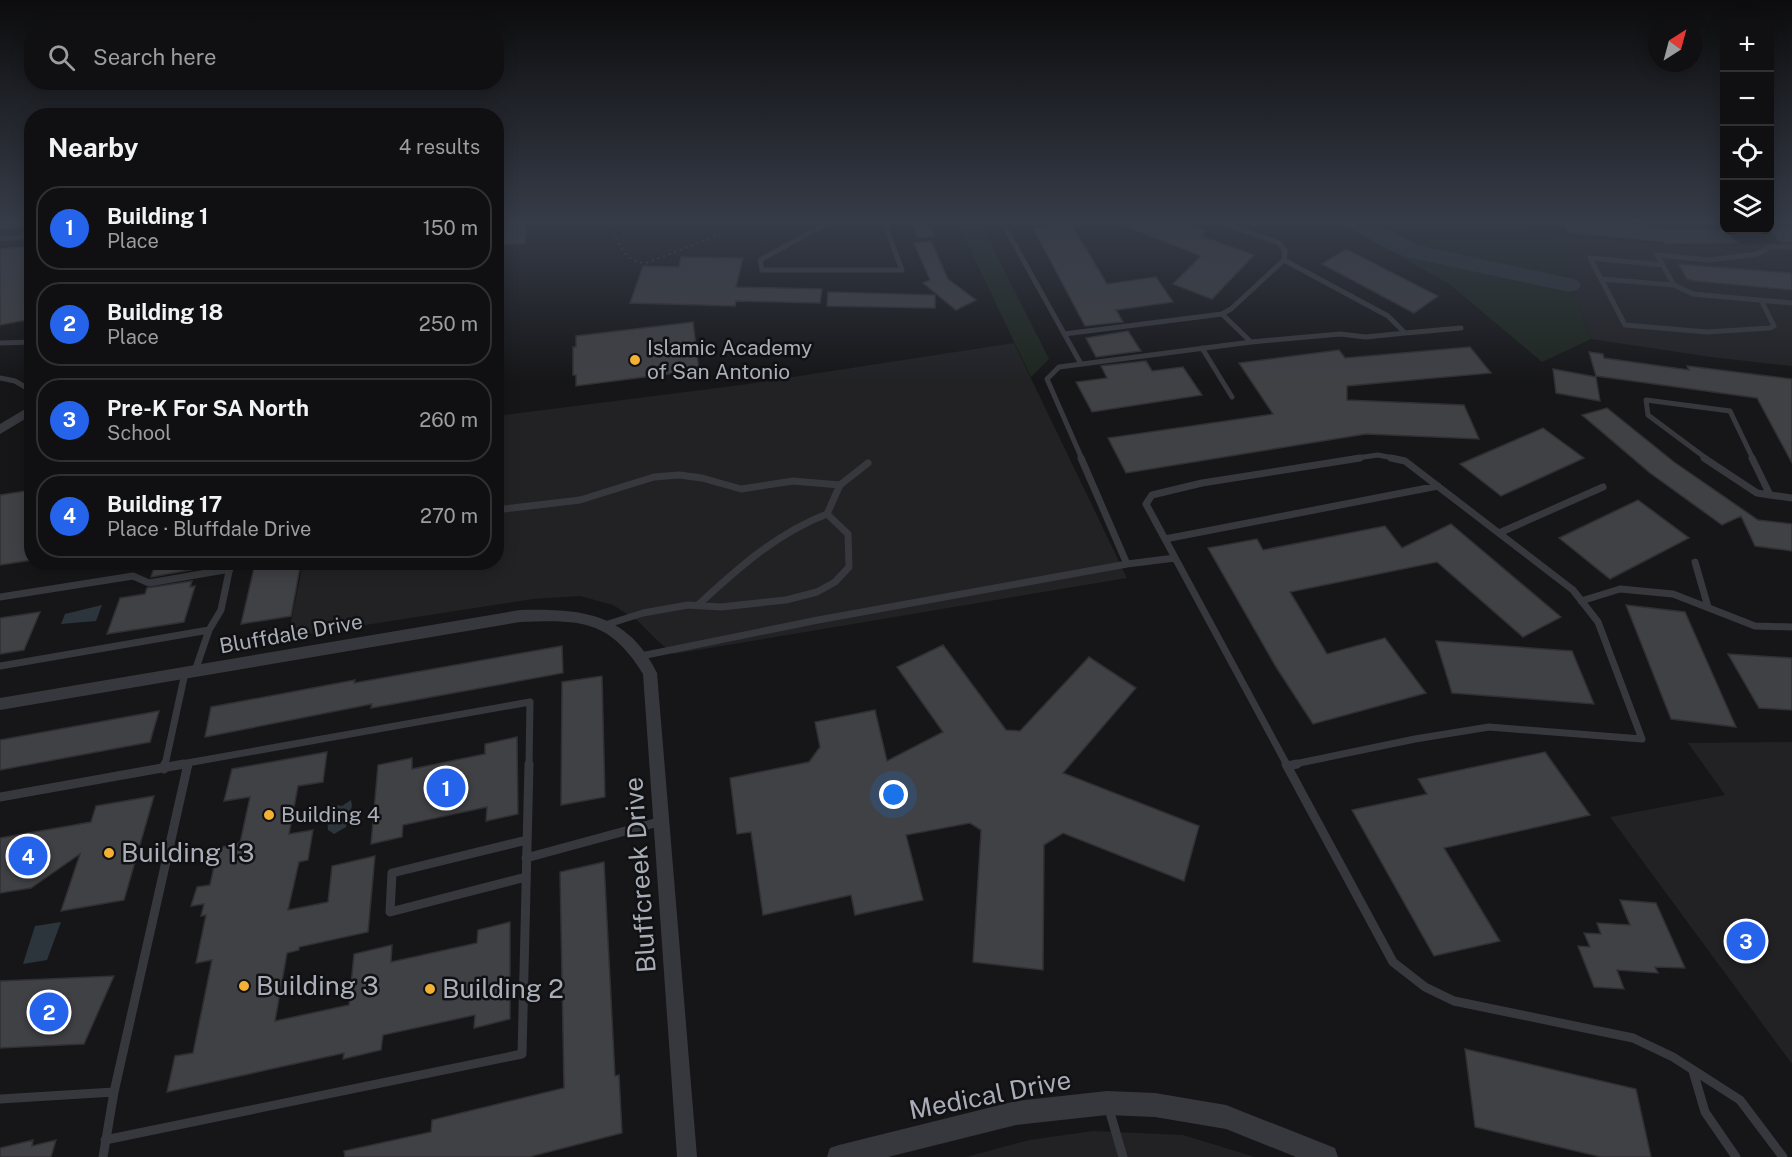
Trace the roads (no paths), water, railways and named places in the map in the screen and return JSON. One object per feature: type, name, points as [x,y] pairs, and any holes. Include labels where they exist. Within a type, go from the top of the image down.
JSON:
[{"type":"street","points":[[0,430],[24,414]]},
{"type":"street","name":"Bluffdale Drive","points":[[0,704],[520,616],[560,615],[598,622]]},
{"type":"street","name":"Bluffcreek Drive","points":[[598,622],[628,640],[641,656],[650,673],[687,1157]]},
{"type":"street","name":"Medical Drive","points":[[839,1157],[1016,1113],[1107,1103],[1155,1105],[1226,1117],[1326,1157]]},
{"type":"lane","points":[[1031,274],[1082,364]]},
{"type":"lane","points":[[1064,334],[1222,314],[1231,309],[1269,274]]},
{"type":"lane","points":[[1310,274],[1388,316],[1405,333]]},
{"type":"lane","points":[[1598,274],[1625,325],[1707,332],[1770,328],[1774,326],[1773,321],[1761,300]]},
{"type":"lane","points":[[1668,274],[1674,285]]},
{"type":"lane","points":[[1601,279],[1674,285],[1693,294],[1792,303]]},
{"type":"lane","points":[[1222,314],[1251,342]]},
{"type":"lane","points":[[1127,564],[1047,379],[1059,367],[1251,342],[1340,334],[1366,337],[1461,328]]},
{"type":"lane","points":[[0,343],[24,342]]},
{"type":"lane","points":[[1202,348],[1232,397]]},
{"type":"lane","points":[[0,378],[15,381],[24,386]]},
{"type":"lane","points":[[1770,495],[1730,411],[1646,400],[1648,415],[1685,445],[1757,493],[1770,495],[1792,498]]},
{"type":"lane","points":[[1288,766],[1415,739],[1489,727],[1642,739],[1598,622],[1573,590],[1405,461],[1378,455],[1202,483],[1152,495],[1146,504],[1393,962],[1425,987],[1454,1001],[1633,1038],[1673,1057],[1740,1100],[1783,1157]]},
{"type":"lane","points":[[698,605],[724,581],[777,540],[812,519],[827,514],[840,485],[868,463]]},
{"type":"lane","points":[[504,509],[580,500],[654,477],[679,475],[702,478],[741,489],[793,482],[840,485]]},
{"type":"lane","points":[[1165,539],[1438,486]]},
{"type":"lane","points":[[1499,533],[1603,487]]},
{"type":"lane","points":[[598,622],[698,605],[721,607],[786,600],[817,592],[835,582],[849,567],[848,534],[827,514]]},
{"type":"lane","points":[[641,656],[796,624],[1127,564],[1175,558]]},
{"type":"lane","points":[[1695,562],[1708,607]]},
{"type":"lane","points":[[0,597],[133,576],[149,583],[212,570]]},
{"type":"lane","points":[[164,769],[190,672],[221,610],[230,570]]},
{"type":"lane","points":[[1581,601],[1620,589],[1673,594],[1755,626],[1792,627]]},
{"type":"lane","points":[[0,666],[209,630]]},
{"type":"lane","points":[[0,797],[530,702],[522,1054],[105,1140]]},
{"type":"lane","points":[[103,1157],[114,1092],[188,764]]},
{"type":"lane","points":[[526,858],[662,821]]},
{"type":"lane","points":[[526,840],[392,873],[390,912],[526,877]]},
{"type":"lane","points":[[1693,1071],[1705,1112],[1736,1157]]},
{"type":"lane","points":[[0,1099],[114,1092]]},
{"type":"lane","points":[[1107,1103],[1123,1157]]},
{"type":"waterway","points":[[1518,274],[1569,285]]},
{"type":"place","name":"Islamic Academy of San Antonio","points":[[635,360]]},
{"type":"place","name":"Building 1","points":[[446,788]]},
{"type":"place","name":"Building 4","points":[[269,815]]},
{"type":"place","name":"Building 13","points":[[109,853]]},
{"type":"place","name":"Building 17","points":[[28,856]]},
{"type":"place","name":"Pre-K For SA North","points":[[1746,941]]},
{"type":"place","name":"Building 3","points":[[244,986]]},
{"type":"place","name":"Building 2","points":[[430,989]]},
{"type":"place","name":"Building 18","points":[[49,1012]]}]
